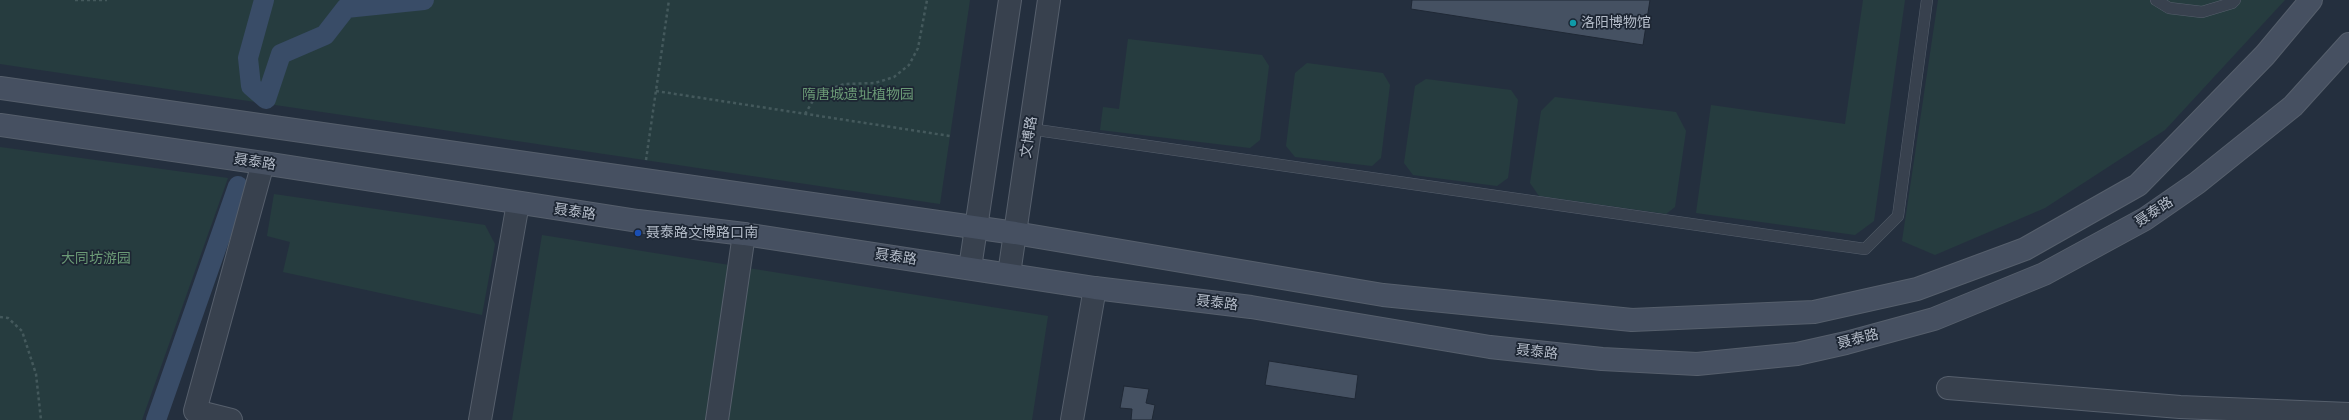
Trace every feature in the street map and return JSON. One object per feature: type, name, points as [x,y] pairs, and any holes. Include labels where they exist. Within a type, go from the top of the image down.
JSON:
[{"type":"main road","points":[[0,88],[1014,233],[1383,295],[1632,320],[1814,312],[1917,289],[2025,249],[2138,184],[2265,55],[2311,0]]},
{"type":"main road","name":"聂泰路","points":[[0,125],[263,163],[518,204],[744,234],[1095,288],[1251,307],[1490,347],[1602,359],[1697,364],[1797,354],[1934,319],[2044,274],[2146,219],[2197,182],[2293,106],[2349,44]]},
{"type":"street","points":[[970,268],[1010,0]]},
{"type":"street","name":"文博路","points":[[1009,274],[1049,0]]},
{"type":"street","points":[[231,420],[195,411],[263,163]]},
{"type":"street","points":[[480,420],[518,204]]},
{"type":"street","points":[[717,420],[744,234]]},
{"type":"street","points":[[1072,420],[1095,288]]},
{"type":"street","points":[[1948,388],[2180,408],[2340,415]]},
{"type":"lane","points":[[1030,129],[1865,249],[1898,216],[1927,0]]},
{"type":"lane","points":[[2156,0],[2169,8],[2202,12],[2232,3],[2235,0]]},
{"type":"path","points":[[75,0],[107,0]]},
{"type":"path","points":[[643,180],[669,0]]},
{"type":"path","points":[[805,114],[814,99],[824,91],[844,84],[875,83],[894,77],[909,65],[918,48],[927,0]]},
{"type":"path","points":[[656,91],[950,136]]},
{"type":"path","points":[[0,317],[8,318],[22,331],[36,374],[41,420]]},
{"type":"green space","name":"隋唐城遗址植物园","points":[[0,0],[970,0],[940,204],[0,64]]},
{"type":"green space","points":[[1863,0],[1905,0],[1874,221],[1855,235],[1696,213],[1711,105],[1845,124]]},
{"type":"green space","points":[[1938,0],[2285,0],[2165,130],[2045,208],[1935,255],[1902,241]]},
{"type":"green space","points":[[1128,39],[1262,55],[1269,66],[1260,140],[1250,148],[1100,130],[1103,107],[1119,109]]},
{"type":"green space","points":[[1307,63],[1383,73],[1390,85],[1381,158],[1372,166],[1295,157],[1286,146],[1295,73]]},
{"type":"green space","points":[[1426,79],[1511,90],[1518,100],[1508,178],[1497,186],[1413,175],[1404,163],[1415,86]]},
{"type":"green space","points":[[1555,97],[1676,112],[1686,131],[1675,207],[1666,214],[1539,196],[1530,183],[1541,111]]},
{"type":"green space","name":"大同坊游园","points":[[0,147],[228,178],[142,420],[0,420]]},
{"type":"green space","points":[[274,194],[485,225],[495,244],[482,315],[283,272],[290,242],[267,236]]},
{"type":"green space","points":[[542,235],[1048,316],[1032,420],[512,420]]},
{"type":"building","name":"洛阳博物馆","points":[[1412,0],[1650,0],[1643,45],[1411,9]]},
{"type":"building","points":[[1269,361],[1358,375],[1355,399],[1265,385]]},
{"type":"building","points":[[1124,386],[1149,389],[1146,403],[1155,405],[1152,420],[1131,420],[1132,409],[1120,408]]},
{"type":"waterway","points":[[264,0],[248,58],[251,86],[266,99],[281,54],[325,35],[346,8],[424,0]]},
{"type":"waterway","points":[[156,420],[238,186]]},
{"type":"place","name":"洛阳博物馆","points":[[1573,23]]},
{"type":"place","name":"聂泰路文博路口南","points":[[638,233]]}]
